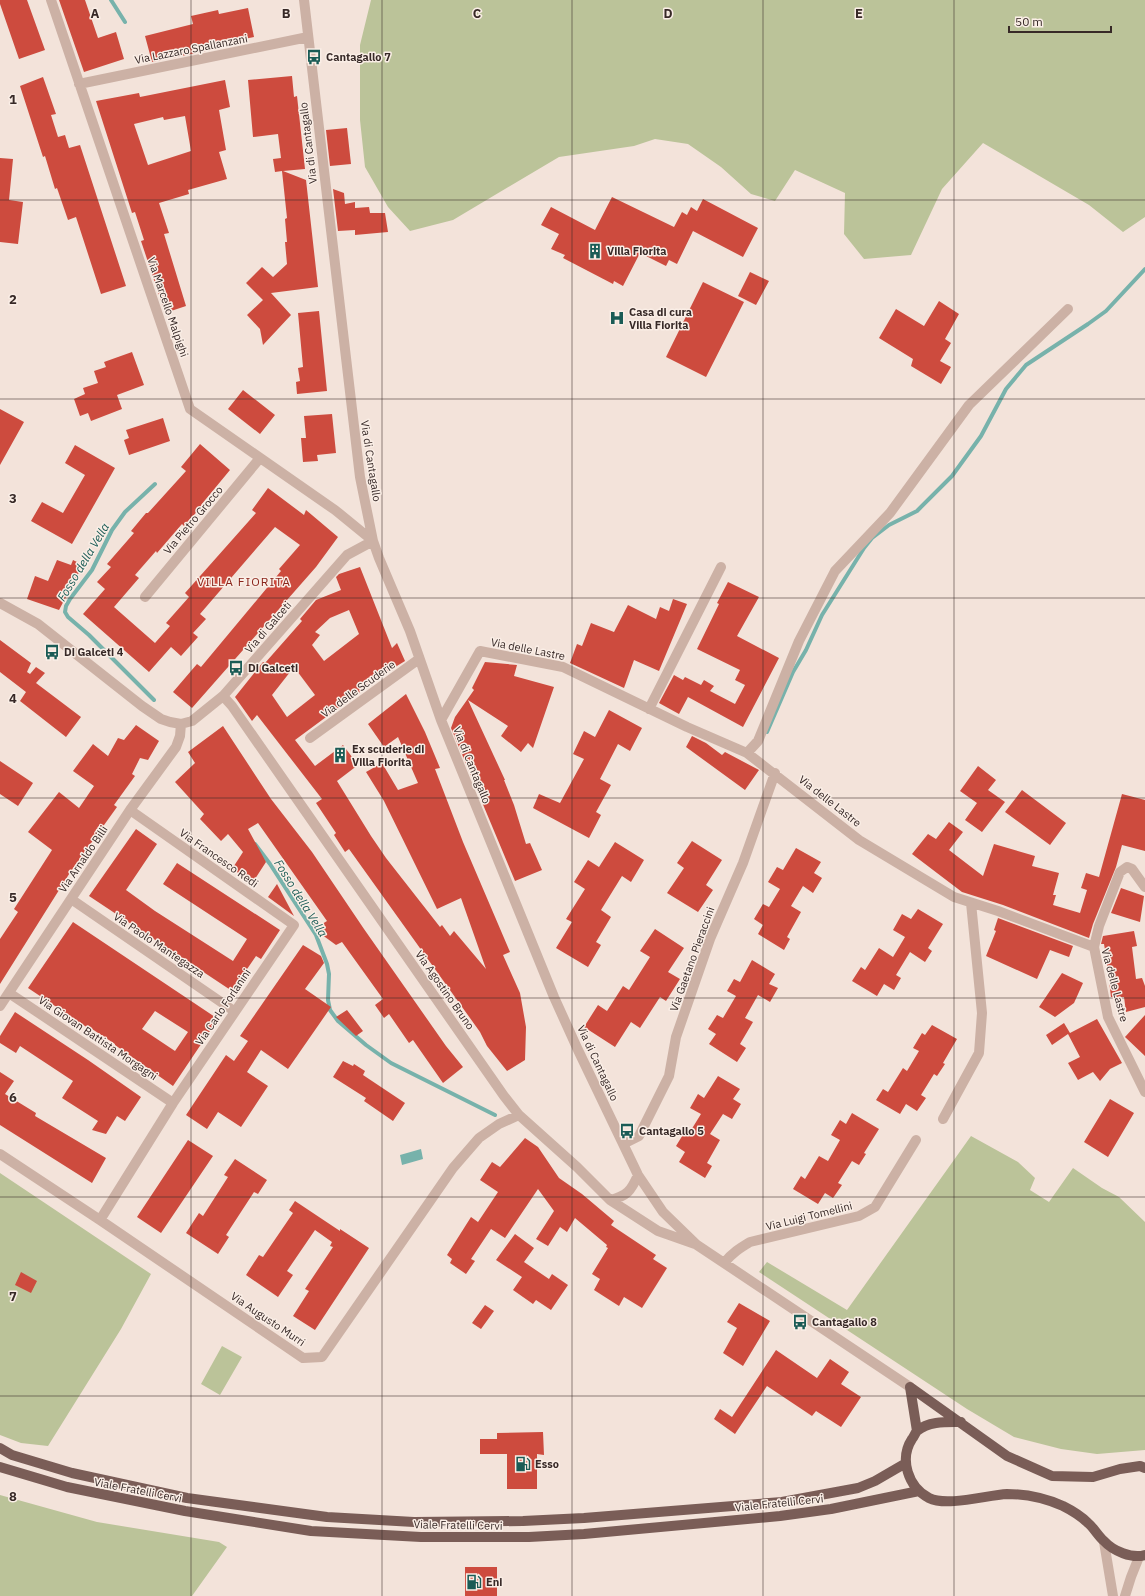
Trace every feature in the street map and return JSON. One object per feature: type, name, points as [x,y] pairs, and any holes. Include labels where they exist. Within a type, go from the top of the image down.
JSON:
[{"type":"main road","points":[[910,1386],[1007,1456],[1052,1476],[1093,1478],[1120,1469],[1140,1466],[1145,1468]]},
{"type":"main road","points":[[910,1386],[917,1431]]},
{"type":"main road","points":[[961,1422],[935,1422],[917,1431],[908,1446],[906,1463],[911,1480],[918,1491],[930,1499],[944,1502],[1006,1494],[1027,1495],[1047,1499],[1068,1508],[1088,1522],[1104,1542],[1122,1553],[1142,1556]]},
{"type":"main road","name":"Viale Fratelli Cervi","points":[[0,1448],[12,1455],[72,1473],[187,1498],[327,1517],[414,1522],[516,1521],[584,1518],[782,1502],[858,1488],[875,1481],[906,1463]]},
{"type":"main road","name":"Viale Fratelli Cervi","points":[[0,1467],[67,1487],[185,1511],[311,1530],[421,1537],[529,1537],[780,1516],[831,1509],[918,1491]]},
{"type":"street","name":"Via Marcello Malpighi","points":[[51,0],[190,409],[335,510],[373,540]]},
{"type":"street","name":"Via di Cantagallo","points":[[304,0],[360,478],[373,540],[410,632],[441,720],[554,997],[638,1175],[663,1212],[697,1245],[910,1386]]},
{"type":"street","name":"Via Lazzaro Spallanzani","points":[[79,84],[308,37]]},
{"type":"street","points":[[747,753],[758,741],[799,641],[835,571],[890,513],[969,405],[1068,308]]},
{"type":"street","name":"Via Pietro Grocco","points":[[145,597],[260,458]]},
{"type":"street","name":"Via di Galceti","points":[[181,724],[192,721],[223,696],[347,555],[373,540]]},
{"type":"street","points":[[649,709],[721,567]]},
{"type":"street","points":[[0,604],[38,624],[142,706],[161,719],[181,724]]},
{"type":"street","name":"Via delle Lastre","points":[[441,720],[480,651],[563,667],[687,727],[747,753],[859,840],[954,897],[998,911],[1094,947],[1108,1017],[1145,1092]]},
{"type":"street","name":"Via delle Scuderie","points":[[310,738],[419,659]]},
{"type":"street","name":"Via Agostino Bruno","points":[[223,696],[519,1115],[577,1167],[610,1200],[658,1231],[697,1245]]},
{"type":"street","name":"Via Arnaldo Billi","points":[[0,1006],[130,810],[176,747],[180,736],[181,724]]},
{"type":"street","name":"Via Gaetano Pieraccini","points":[[623,1144],[639,1136],[669,1076],[676,1038],[710,939],[743,863],[775,774]]},
{"type":"street","name":"Via Francesco Redi","points":[[130,810],[294,925]]},
{"type":"street","points":[[1094,947],[1099,926],[1120,872],[1127,867],[1132,869],[1145,887]]},
{"type":"street","name":"Via Paolo Mantegazza","points":[[71,899],[234,1011]]},
{"type":"street","points":[[943,1119],[979,1053],[982,1013],[971,903]]},
{"type":"street","name":"Via Carlo Forlanini","points":[[100,1220],[173,1102],[294,925]]},
{"type":"street","name":"Via Giovan Battista Morgagni","points":[[9,993],[173,1102]]},
{"type":"street","name":"Via Augusto Murri","points":[[0,1154],[303,1358],[322,1357],[453,1168],[479,1138],[499,1124],[519,1115]]},
{"type":"street","name":"Via Luigi Tomellini","points":[[724,1263],[737,1249],[750,1242],[860,1216],[875,1207],[916,1140]]},
{"type":"street","points":[[610,1200],[621,1197],[630,1191],[638,1175]]},
{"type":"street","points":[[1104,1542],[1113,1596]]},
{"type":"street","points":[[1125,1596],[1131,1577],[1142,1556]]},
{"type":"green space","points":[[371,0],[1145,0],[1145,217],[1123,232],[1089,205],[983,143],[942,189],[911,255],[864,259],[844,234],[845,193],[795,170],[775,201],[751,194],[721,167],[688,144],[655,139],[634,146],[559,157],[453,220],[410,231],[388,207],[365,167],[360,120],[360,45]]},
{"type":"green space","points":[[971,1136],[1018,1162],[1035,1178],[1030,1190],[1049,1202],[1073,1168],[1102,1188],[1119,1197],[1145,1222],[1145,1450],[1097,1454],[1061,1449],[1014,1437],[967,1409],[759,1272],[767,1262],[847,1310]]},
{"type":"green space","points":[[0,1173],[151,1274],[121,1329],[48,1446],[21,1443],[0,1435]]},
{"type":"green space","points":[[222,1346],[242,1357],[220,1395],[201,1384]]},
{"type":"green space","points":[[0,1495],[97,1522],[219,1542],[227,1547],[192,1596],[0,1596]]},
{"type":"water","points":[[421,1149],[423,1159],[402,1165],[400,1155]]},
{"type":"building","points":[[0,0],[27,0],[45,50],[19,59],[0,4]]},
{"type":"building","points":[[59,0],[85,0],[98,38],[116,32],[124,59],[84,72]]},
{"type":"building","points":[[248,8],[254,37],[225,43],[225,47],[152,62],[145,36],[193,24],[191,16],[218,10],[219,14]]},
{"type":"building","points":[[292,76],[294,97],[297,96],[305,169],[283,171],[306,180],[318,287],[271,293],[291,315],[263,345],[260,329],[247,315],[263,300],[246,283],[262,267],[273,277],[287,264],[285,219],[287,218],[282,171],[275,172],[273,159],[281,158],[278,134],[253,137],[248,80]]},
{"type":"building","points":[[43,77],[56,114],[51,115],[58,137],[65,135],[69,148],[80,145],[126,286],[101,294],[76,217],[68,220],[57,188],[55,189],[20,86]]},
{"type":"building","points":[[225,80],[230,107],[219,110],[226,150],[219,152],[227,179],[188,190],[189,194],[159,203],[169,233],[164,234],[186,306],[165,313],[141,241],[144,240],[135,212],[132,213],[96,101],[139,93],[140,97]],"holes":[[[185,116],[191,151],[148,165],[134,124],[163,117],[164,120]]]},
{"type":"building","points":[[347,128],[351,164],[330,166],[326,130]]},
{"type":"building","points":[[0,158],[13,159],[9,200],[23,202],[18,244],[0,242]]},
{"type":"building","points":[[333,189],[344,193],[345,204],[355,202],[355,208],[369,207],[370,213],[385,213],[388,232],[355,235],[355,230],[338,231]]},
{"type":"building","points":[[612,197],[674,227],[682,212],[687,215],[691,207],[697,211],[703,199],[758,228],[743,257],[693,231],[677,264],[669,260],[666,266],[640,253],[623,286],[614,281],[613,284],[563,258],[565,255],[551,249],[559,234],[541,225],[551,207],[595,230]]},
{"type":"building","points":[[750,272],[769,281],[756,305],[738,296]]},
{"type":"building","points":[[703,282],[744,302],[706,377],[666,357]]},
{"type":"building","points":[[939,301],[959,314],[945,339],[951,343],[940,361],[951,367],[941,384],[911,366],[913,359],[879,338],[896,309],[924,326]]},
{"type":"building","points":[[319,311],[327,391],[297,394],[296,382],[300,381],[298,368],[303,367],[298,313]]},
{"type":"building","points":[[132,352],[144,385],[117,395],[122,409],[91,421],[88,413],[80,416],[74,399],[85,394],[83,388],[98,383],[94,371],[106,367],[104,362]]},
{"type":"building","points":[[243,390],[275,415],[260,434],[228,409]]},
{"type":"building","points":[[0,409],[24,422],[0,465]]},
{"type":"building","points":[[332,414],[336,453],[317,455],[318,461],[303,462],[301,438],[306,438],[304,416]]},
{"type":"building","points":[[163,418],[170,441],[129,455],[124,440],[129,438],[126,430]]},
{"type":"building","points":[[200,444],[230,470],[201,505],[202,506],[184,526],[182,524],[157,553],[156,551],[135,575],[139,578],[114,607],[155,643],[170,626],[166,623],[189,597],[185,593],[256,513],[252,510],[268,488],[304,515],[306,510],[338,537],[316,567],[192,708],[173,692],[197,664],[201,667],[281,571],[279,569],[300,545],[275,527],[200,614],[206,619],[193,633],[198,637],[181,656],[171,647],[149,672],[83,614],[105,589],[97,582],[111,567],[107,564],[134,533],[131,531],[146,513],[148,513],[186,471],[181,467]]},
{"type":"building","points":[[75,445],[115,468],[72,544],[31,521],[42,502],[63,513],[85,475],[65,463]]},
{"type":"building","points":[[57,560],[71,565],[73,560],[83,565],[59,610],[27,599],[35,576],[48,581]]},
{"type":"building","points":[[360,567],[392,648],[397,643],[405,661],[387,672],[295,740],[315,766],[343,745],[358,765],[337,781],[371,836],[386,858],[440,927],[442,925],[450,936],[454,931],[486,969],[461,898],[437,909],[384,801],[366,772],[382,763],[398,790],[418,783],[398,737],[384,747],[368,724],[406,694],[425,732],[440,768],[435,769],[463,842],[510,952],[503,955],[520,993],[526,1027],[525,1060],[507,1071],[487,1046],[480,1032],[349,849],[345,852],[334,835],[336,833],[316,803],[322,799],[257,715],[252,721],[235,697],[263,662],[265,663],[302,621],[300,619],[316,600],[341,590],[336,577],[339,574]],"holes":[[[349,610],[359,634],[324,661],[312,645],[320,635],[315,632],[330,618]],[[294,667],[315,695],[287,717],[272,695]]]},
{"type":"building","points":[[728,582],[759,597],[737,636],[779,658],[743,727],[688,697],[679,714],[659,703],[674,675],[683,680],[685,677],[701,685],[704,680],[714,686],[710,691],[735,704],[745,685],[735,680],[740,670],[697,649]]},
{"type":"building","points":[[673,599],[687,604],[659,671],[634,660],[624,688],[570,663],[577,644],[582,646],[591,623],[614,632],[628,605],[656,619],[660,607],[669,611]]},
{"type":"building","points":[[0,640],[31,663],[27,672],[30,674],[36,667],[45,673],[36,683],[81,717],[66,737],[20,701],[26,692],[0,672]]},
{"type":"building","points":[[485,662],[517,665],[514,676],[554,687],[533,748],[528,743],[521,752],[501,736],[508,726],[468,700],[505,780],[526,844],[530,843],[542,870],[515,881],[451,728],[455,717],[474,690],[472,688]]},
{"type":"building","points":[[609,710],[642,728],[630,751],[618,744],[600,779],[611,785],[596,812],[601,815],[589,838],[533,808],[539,794],[560,803],[584,759],[573,754],[584,731],[595,737]]},
{"type":"building","points":[[136,725],[159,741],[148,760],[140,758],[132,774],[135,776],[114,805],[117,807],[71,871],[0,984],[0,939],[18,912],[14,909],[52,850],[28,832],[59,792],[79,808],[94,786],[73,771],[93,744],[108,756],[118,738],[124,740]]},
{"type":"building","points":[[223,726],[271,799],[312,852],[446,1046],[463,1067],[443,1083],[413,1040],[409,1043],[389,1014],[384,1018],[375,1005],[383,999],[342,942],[336,945],[314,929],[327,921],[258,823],[248,829],[266,862],[253,882],[232,869],[243,852],[228,834],[221,841],[200,819],[204,814],[175,782],[195,763],[188,752]]},
{"type":"building","points":[[692,736],[706,743],[722,755],[725,752],[759,770],[745,790],[686,747]]},
{"type":"building","points":[[0,761],[33,783],[18,806],[0,794]]},
{"type":"building","points":[[978,766],[996,780],[988,790],[1005,802],[982,832],[965,820],[977,803],[960,791]]},
{"type":"building","points":[[1022,790],[1066,823],[1050,845],[1005,812]]},
{"type":"building","points":[[1122,794],[1145,800],[1145,851],[1122,845],[1116,867],[1093,924],[1089,938],[1003,905],[962,892],[912,854],[928,834],[936,839],[949,822],[963,832],[949,850],[983,876],[994,844],[1035,856],[1032,866],[1059,873],[1053,895],[1056,895],[1053,905],[1080,913],[1087,890],[1081,888],[1086,873],[1099,877]]},
{"type":"building","points":[[136,829],[157,844],[126,890],[155,911],[233,961],[247,939],[163,884],[177,863],[280,930],[261,959],[256,956],[232,991],[89,896]]},
{"type":"building","points":[[692,841],[722,860],[706,885],[713,890],[698,912],[667,893],[684,868],[677,863]]},
{"type":"building","points":[[615,842],[644,860],[631,882],[622,876],[601,910],[611,917],[596,942],[601,945],[588,967],[556,948],[572,922],[566,919],[585,889],[574,882],[588,860],[599,867]]},
{"type":"building","points":[[796,848],[821,862],[814,873],[822,878],[813,893],[803,886],[791,906],[801,912],[787,937],[790,939],[784,950],[758,934],[763,925],[754,919],[763,904],[769,907],[780,889],[768,882],[777,867],[783,870]]},
{"type":"building","points":[[277,884],[294,916],[268,897]]},
{"type":"building","points":[[1121,888],[1144,896],[1140,922],[1111,913]]},
{"type":"building","points":[[918,909],[943,924],[928,948],[932,951],[925,962],[910,952],[896,975],[901,978],[894,990],[884,984],[877,996],[852,981],[861,967],[865,970],[879,948],[893,957],[905,937],[893,930],[902,914],[911,919]]},
{"type":"building","points":[[998,918],[1073,946],[1069,957],[1050,950],[1037,979],[986,956],[996,931],[994,930]]},
{"type":"building","points":[[73,922],[218,1019],[173,1086],[115,1044],[28,988]],"holes":[[[155,1011],[188,1032],[175,1051],[142,1029]]]},
{"type":"building","points":[[655,929],[684,948],[668,972],[680,979],[666,1001],[660,997],[640,1028],[631,1022],[615,1047],[584,1027],[598,1005],[607,1011],[623,986],[629,990],[650,957],[640,951]]},
{"type":"building","points":[[1134,931],[1137,946],[1132,947],[1136,979],[1142,978],[1145,986],[1145,1007],[1126,1012],[1124,997],[1111,997],[1104,944],[1101,944],[1103,936]]},
{"type":"building","points":[[303,945],[321,956],[324,963],[305,989],[331,1007],[288,1069],[261,1050],[247,1072],[268,1086],[241,1127],[218,1112],[207,1129],[186,1115],[226,1055],[234,1061],[248,1041],[240,1036]]},
{"type":"building","points":[[752,960],[775,974],[769,984],[778,988],[770,1002],[758,995],[745,1018],[753,1022],[740,1044],[746,1048],[737,1062],[709,1044],[716,1034],[708,1029],[717,1015],[723,1018],[736,996],[727,991],[734,979],[740,982]]},
{"type":"building","points":[[1062,973],[1083,983],[1074,1003],[1055,1017],[1039,1007]]},
{"type":"building","points":[[347,1010],[363,1031],[356,1036],[336,1017]]},
{"type":"building","points":[[15,1012],[141,1097],[125,1121],[117,1116],[106,1134],[92,1130],[98,1121],[62,1098],[73,1081],[20,1046],[16,1053],[0,1043],[0,1036]]},
{"type":"building","points":[[1145,1015],[1145,1056],[1125,1037]]},
{"type":"building","points":[[1097,1019],[1122,1063],[1110,1069],[1100,1081],[1093,1072],[1078,1080],[1068,1063],[1080,1057],[1068,1034],[1052,1045],[1046,1035],[1064,1023],[1070,1033]]},
{"type":"building","points":[[932,1025],[957,1039],[943,1063],[945,1064],[937,1076],[934,1074],[921,1095],[926,1098],[917,1111],[906,1104],[900,1114],[876,1100],[883,1089],[888,1092],[903,1068],[907,1071],[919,1051],[913,1048],[922,1033],[925,1035]]},
{"type":"building","points":[[343,1061],[353,1066],[354,1064],[365,1071],[363,1075],[405,1103],[393,1121],[364,1101],[366,1098],[333,1077]]},
{"type":"building","points":[[0,1072],[14,1081],[5,1094],[36,1113],[35,1116],[106,1158],[92,1183],[0,1125]]},
{"type":"building","points":[[718,1076],[740,1089],[733,1099],[741,1104],[732,1119],[723,1114],[710,1134],[720,1140],[707,1163],[712,1166],[705,1178],[679,1162],[685,1152],[676,1146],[684,1133],[688,1135],[701,1114],[690,1108],[698,1094],[704,1098]]},
{"type":"building","points":[[1110,1099],[1134,1113],[1108,1157],[1084,1142]]},
{"type":"building","points":[[852,1113],[879,1129],[864,1153],[866,1154],[859,1165],[852,1161],[838,1183],[842,1185],[833,1198],[825,1193],[818,1204],[793,1189],[801,1176],[805,1179],[819,1156],[828,1161],[840,1140],[831,1135],[840,1120],[846,1124]]},
{"type":"building","points":[[525,1138],[538,1147],[559,1178],[582,1194],[614,1221],[611,1225],[656,1255],[653,1259],[667,1268],[642,1308],[624,1297],[619,1306],[594,1290],[600,1279],[592,1274],[608,1248],[606,1247],[607,1245],[575,1218],[567,1232],[560,1227],[548,1246],[536,1239],[554,1211],[538,1189],[505,1238],[491,1229],[471,1259],[475,1261],[466,1274],[450,1263],[452,1259],[447,1255],[471,1217],[478,1222],[498,1192],[480,1180],[492,1162],[500,1167]]},
{"type":"building","points":[[188,1140],[213,1156],[161,1233],[137,1217]]},
{"type":"building","points":[[235,1159],[267,1180],[258,1194],[254,1192],[226,1235],[229,1237],[218,1254],[186,1233],[199,1213],[203,1216],[228,1177],[224,1175]]},
{"type":"building","points":[[295,1201],[369,1248],[315,1330],[293,1316],[309,1291],[305,1289],[333,1247],[330,1246],[332,1242],[315,1230],[287,1271],[293,1275],[278,1297],[246,1275],[259,1255],[263,1257],[293,1213],[289,1210]]},
{"type":"building","points":[[515,1234],[534,1248],[524,1262],[549,1279],[552,1274],[568,1285],[551,1310],[536,1300],[533,1304],[513,1290],[522,1277],[496,1260]]},
{"type":"building","points":[[21,1272],[37,1281],[31,1293],[15,1285]]},
{"type":"building","points":[[739,1303],[770,1321],[743,1366],[723,1353],[737,1328],[727,1322]]},
{"type":"building","points":[[485,1305],[494,1311],[481,1329],[472,1323]]},
{"type":"building","points":[[776,1350],[817,1378],[830,1359],[849,1372],[841,1384],[861,1397],[841,1427],[816,1411],[812,1416],[767,1386],[735,1434],[714,1419],[720,1409],[732,1417]]},
{"type":"building","points":[[543,1432],[544,1455],[537,1454],[537,1489],[507,1489],[507,1454],[480,1454],[480,1439],[497,1439],[497,1433]]},
{"type":"building","points":[[465,1567],[497,1567],[497,1596],[465,1596]]},
{"type":"waterway","name":"Fosso della Vella","points":[[111,0],[125,22]]},
{"type":"waterway","points":[[767,732],[793,672],[806,650],[822,615],[864,548],[872,538],[889,525],[917,511],[952,476],[981,436],[1006,389],[1026,365],[1106,311],[1145,269]]},
{"type":"waterway","name":"Fosso della Vella","points":[[154,700],[89,635],[68,617],[65,612],[66,606],[70,599],[92,570],[112,530],[125,512],[155,484]]},
{"type":"waterway","name":"Fosso della Vella","points":[[255,844],[270,864],[316,935],[327,964],[329,974],[328,1000],[330,1010],[338,1021],[366,1045],[391,1063],[495,1115]]},
{"type":"place","name":"Cantagallo 7","points":[[314,57]]},
{"type":"place","name":"Villa Fiorita","points":[[595,251]]},
{"type":"place","name":"Casa di cura Villa Fiorita","points":[[617,318]]},
{"type":"place","name":"Di Galceti 4","points":[[52,652]]},
{"type":"place","name":"Di Galceti","points":[[236,668]]},
{"type":"place","name":"Ex scuderie di Villa Fiorita","points":[[340,755]]},
{"type":"place","name":"Cantagallo 5","points":[[627,1131]]},
{"type":"place","name":"Cantagallo 8","points":[[800,1322]]},
{"type":"place","name":"Esso","points":[[523,1464]]},
{"type":"place","name":"Eni","points":[[474,1582]]},
{"type":"district","name":"VILLA FIORITA","points":[[244,581]]}]
